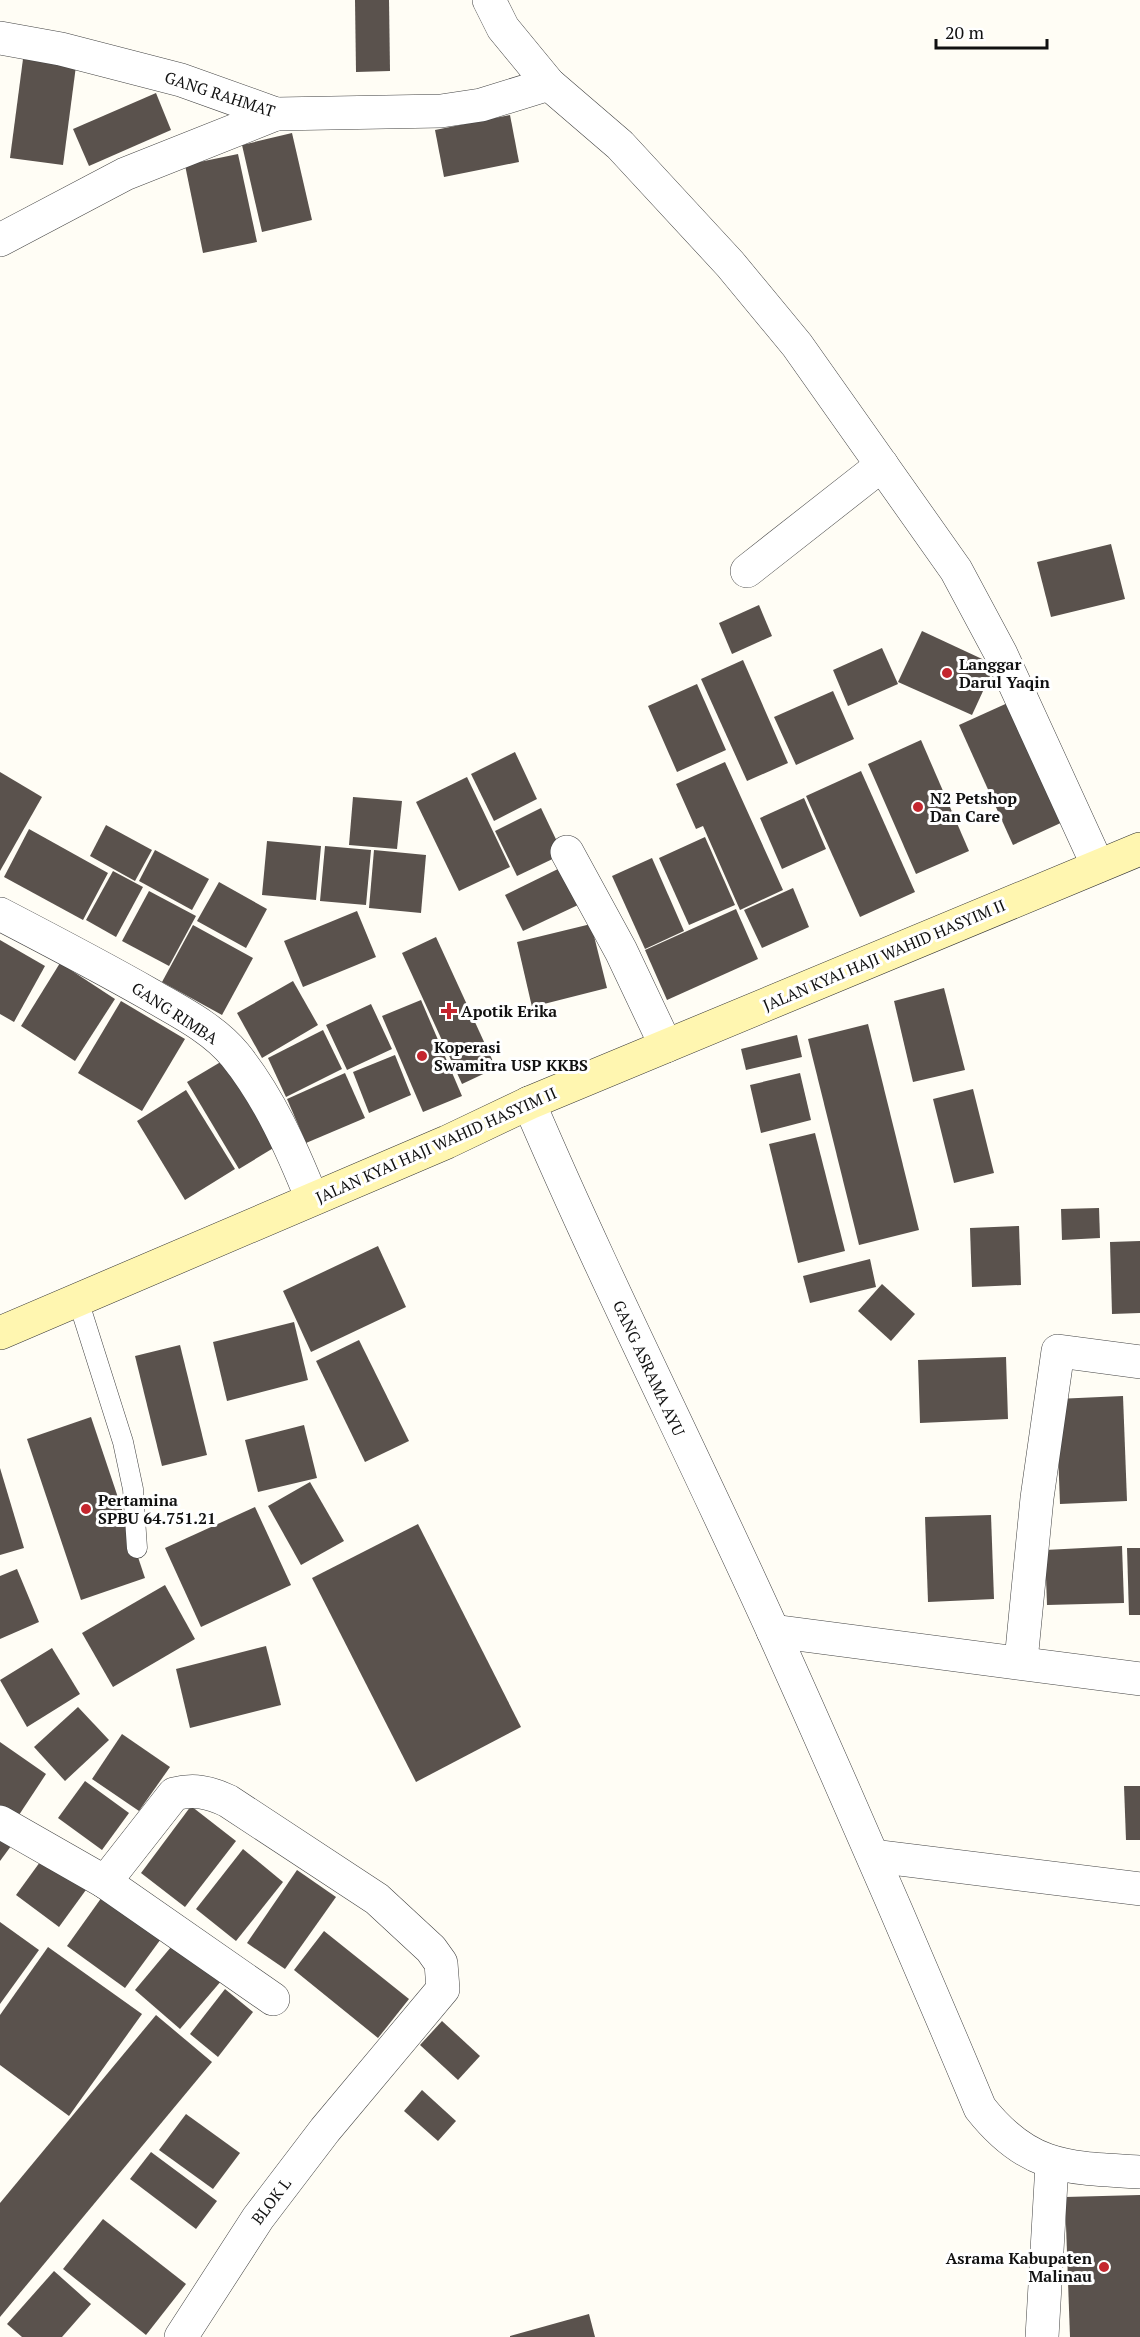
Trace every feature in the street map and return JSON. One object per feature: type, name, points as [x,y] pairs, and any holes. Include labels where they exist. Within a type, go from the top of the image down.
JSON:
[{"type":"street","points":[[489,0],[504,28],[549,84],[620,145],[730,264],[797,345],[956,570],[977,605],[1098,866]]},
{"type":"street","name":"GANG RAHMAT","points":[[0,38],[61,49],[181,80],[276,114],[441,111],[481,105],[549,84]]},
{"type":"street","points":[[0,240],[125,174],[276,114]]},
{"type":"street","points":[[747,571],[882,465]]},
{"type":"street","name":"JALAN KYAI HAJI WAHID HASYIM II","points":[[0,1333],[530,1103],[1140,849]]},
{"type":"street","points":[[567,852],[621,951],[666,1046]]},
{"type":"street","name":"GANG RIMBA","points":[[0,914],[85,958],[215,1035],[234,1054],[261,1095],[289,1143],[312,1199]]},
{"type":"street","name":"GANG ASRAMA AYU","points":[[530,1103],[574,1208],[773,1630],[838,1780],[874,1856],[980,2108],[999,2132],[1022,2150],[1052,2163],[1087,2169],[1140,2172]]},
{"type":"street","points":[[1021,1661],[1037,1498],[1058,1351],[1140,1362]]},
{"type":"street","points":[[773,1630],[1021,1661],[1140,1679]]},
{"type":"street","name":"BLOK L","points":[[105,1882],[174,1794],[198,1791],[228,1801],[377,1899],[431,1949],[441,1963],[444,1978],[443,1989],[325,2130],[258,2218],[181,2337]]},
{"type":"street","points":[[0,1822],[105,1882],[273,1999]]},
{"type":"street","points":[[874,1856],[1140,1889]]},
{"type":"street","points":[[1042,2337],[1052,2163]]},
{"type":"lane","points":[[78,1300],[123,1442],[133,1490],[137,1548]]},
{"type":"building","points":[[355,0],[389,0],[390,71],[356,72]]},
{"type":"building","points":[[23,59],[76,66],[63,165],[10,158]]},
{"type":"building","points":[[156,93],[171,130],[89,166],[73,129]]},
{"type":"building","points":[[510,115],[519,162],[444,177],[435,130]]},
{"type":"building","points":[[292,133],[312,220],[262,232],[242,145]]},
{"type":"building","points":[[238,154],[257,242],[203,253],[185,165]]},
{"type":"building","points":[[1111,544],[1125,599],[1051,617],[1037,562]]},
{"type":"building","points":[[759,605],[772,636],[732,654],[719,623]]},
{"type":"building","name":"Langgar Darul Yaqin","points":[[922,631],[995,665],[972,715],[898,682]]},
{"type":"building","points":[[882,648],[898,684],[848,706],[833,670]]},
{"type":"building","points":[[743,660],[788,763],[747,781],[701,679]]},
{"type":"building","points":[[697,684],[726,750],[677,772],[648,706]]},
{"type":"building","points":[[833,691],[854,739],[796,765],[774,717]]},
{"type":"building","points":[[1012,701],[1065,821],[1013,845],[959,725]]},
{"type":"building","name":"N2 Petshop Dan Care","points":[[921,740],[969,851],[916,874],[868,764]]},
{"type":"building","points":[[515,752],[537,799],[494,821],[471,774]]},
{"type":"building","points":[[725,762],[783,890],[740,910],[703,826],[696,829],[676,784]]},
{"type":"building","points":[[861,771],[915,892],[860,917],[806,796]]},
{"type":"building","points":[[0,772],[42,797],[0,871]]},
{"type":"building","points":[[467,777],[510,867],[459,891],[416,802]]},
{"type":"building","points":[[353,797],[402,801],[397,849],[349,845]]},
{"type":"building","points":[[804,798],[826,849],[782,869],[760,818]]},
{"type":"building","points":[[541,808],[563,854],[517,876],[495,831]]},
{"type":"building","points":[[106,825],[152,850],[135,881],[90,856]]},
{"type":"building","points":[[29,829],[108,873],[83,920],[4,877]]},
{"type":"building","points":[[705,837],[735,905],[689,925],[659,858]]},
{"type":"building","points":[[267,841],[321,846],[316,900],[262,895]]},
{"type":"building","points":[[325,846],[371,850],[366,905],[320,901]]},
{"type":"building","points":[[155,850],[209,879],[192,910],[139,881]]},
{"type":"building","points":[[374,850],[426,855],[421,913],[369,908]]},
{"type":"building","points":[[652,858],[684,931],[645,949],[612,876]]},
{"type":"building","points":[[560,868],[578,905],[523,931],[505,895]]},
{"type":"building","points":[[113,871],[143,887],[116,937],[86,920]]},
{"type":"building","points":[[219,882],[267,909],[246,948],[197,921]]},
{"type":"building","points":[[793,888],[809,927],[762,948],[744,910]]},
{"type":"building","points":[[149,891],[196,916],[169,966],[122,941]]},
{"type":"building","points":[[736,909],[758,959],[667,1000],[645,950]]},
{"type":"building","points":[[357,911],[376,957],[303,987],[284,941]]},
{"type":"building","points":[[591,924],[607,988],[532,1007],[517,942]]},
{"type":"building","points":[[193,925],[253,958],[222,1015],[162,982]]},
{"type":"building","name":"Apotik Erika","points":[[436,937],[496,1068],[462,1084],[402,953]]},
{"type":"building","points":[[0,940],[45,966],[14,1022],[0,1014]]},
{"type":"building","points":[[60,963],[115,999],[75,1061],[21,1026]]},
{"type":"building","points":[[293,981],[318,1025],[262,1058],[237,1013]]},
{"type":"building","points":[[944,988],[965,1070],[913,1082],[894,1001]]},
{"type":"building","name":"Koperasi Swamitra USP KKBS","points":[[421,1000],[462,1096],[423,1112],[382,1016]]},
{"type":"building","points":[[121,1001],[185,1039],[142,1111],[78,1073]]},
{"type":"building","points":[[371,1004],[392,1049],[347,1070],[326,1025]]},
{"type":"building","points":[[868,1024],[919,1230],[859,1245],[808,1039]]},
{"type":"building","points":[[323,1030],[342,1069],[286,1097],[268,1058]]},
{"type":"building","points":[[797,1035],[802,1057],[746,1070],[741,1049]]},
{"type":"building","points":[[395,1055],[411,1095],[369,1113],[353,1072]]},
{"type":"building","points":[[229,1057],[280,1144],[239,1169],[187,1082]]},
{"type":"building","points":[[345,1073],[365,1118],[306,1143],[287,1099]]},
{"type":"building","points":[[800,1073],[811,1120],[761,1133],[750,1085]]},
{"type":"building","points":[[973,1089],[994,1173],[954,1183],[933,1099]]},
{"type":"building","points":[[186,1090],[235,1169],[185,1200],[137,1121]]},
{"type":"building","points":[[815,1133],[845,1251],[798,1263],[769,1144]]},
{"type":"building","points":[[1099,1208],[1100,1238],[1062,1240],[1061,1209]]},
{"type":"building","points":[[1019,1226],[1021,1285],[972,1287],[970,1228]]},
{"type":"building","points":[[1140,1241],[1140,1313],[1112,1314],[1110,1242]]},
{"type":"building","points":[[378,1246],[406,1307],[311,1352],[283,1291]]},
{"type":"building","points":[[870,1259],[876,1287],[810,1303],[803,1276]]},
{"type":"building","points":[[882,1284],[915,1314],[891,1341],[858,1311]]},
{"type":"building","points":[[294,1322],[308,1380],[227,1401],[213,1342]]},
{"type":"building","points":[[359,1340],[409,1441],[365,1462],[316,1361]]},
{"type":"building","points":[[180,1345],[207,1455],[162,1466],[135,1356]]},
{"type":"building","points":[[1006,1357],[1008,1419],[920,1423],[918,1360]]},
{"type":"building","points":[[1123,1396],[1127,1501],[1060,1504],[1056,1399]]},
{"type":"building","name":"Pertamina SPBU 64.751.21","points":[[91,1417],[145,1578],[81,1600],[27,1439]]},
{"type":"building","points":[[304,1425],[317,1478],[258,1492],[245,1440]]},
{"type":"building","points":[[0,1468],[24,1548],[0,1555]]},
{"type":"building","points":[[310,1482],[344,1541],[301,1565],[268,1506]]},
{"type":"building","points":[[255,1507],[291,1585],[201,1627],[165,1548]]},
{"type":"building","points":[[991,1515],[994,1599],[928,1602],[925,1517]]},
{"type":"building","points":[[418,1524],[521,1727],[416,1782],[312,1578]]},
{"type":"building","points":[[1122,1546],[1124,1603],[1047,1605],[1045,1550]]},
{"type":"building","points":[[1127,1548],[1140,1548],[1140,1615],[1129,1615]]},
{"type":"building","points":[[17,1569],[39,1622],[0,1639],[0,1576]]},
{"type":"building","points":[[165,1585],[195,1639],[113,1687],[82,1633]]},
{"type":"building","points":[[266,1646],[281,1705],[190,1728],[176,1669]]},
{"type":"building","points":[[52,1648],[80,1694],[27,1727],[0,1680]]},
{"type":"building","points":[[78,1707],[109,1740],[65,1781],[34,1747]]},
{"type":"building","points":[[122,1734],[170,1767],[139,1811],[92,1779]]},
{"type":"building","points":[[0,1742],[46,1774],[17,1818],[0,1806]]},
{"type":"building","points":[[85,1781],[129,1813],[102,1850],[58,1818]]},
{"type":"building","points":[[1124,1786],[1140,1786],[1140,1840],[1126,1840]]},
{"type":"building","points":[[191,1806],[236,1841],[185,1907],[141,1873]]},
{"type":"building","points":[[0,1832],[14,1842],[0,1861]]},
{"type":"building","points":[[243,1849],[283,1882],[236,1941],[196,1909]]},
{"type":"building","points":[[48,1851],[91,1883],[59,1927],[16,1895]]},
{"type":"building","points":[[297,1870],[336,1897],[285,1969],[247,1943]]},
{"type":"building","points":[[107,1890],[166,1932],[125,1988],[67,1946]]},
{"type":"building","points":[[0,1922],[39,1950],[0,2004]]},
{"type":"building","points":[[324,1931],[409,1999],[378,2038],[294,1970]]},
{"type":"building","points":[[176,1941],[222,1980],[180,2029],[135,1990]]},
{"type":"building","points":[[48,1947],[142,2014],[69,2116],[0,2065],[0,2015]]},
{"type":"building","points":[[225,1989],[253,2012],[218,2057],[190,2034]]},
{"type":"building","points":[[156,2015],[212,2062],[0,2317],[0,2203]]},
{"type":"building","points":[[442,2021],[480,2056],[458,2080],[420,2045]]},
{"type":"building","points":[[422,2090],[456,2121],[438,2141],[404,2111]]},
{"type":"building","points":[[186,2114],[240,2153],[213,2189],[159,2150]]},
{"type":"building","points":[[151,2152],[217,2201],[196,2229],[130,2179]]},
{"type":"building","name":"Asrama Kabupaten Malinau","points":[[1140,2195],[1140,2337],[1070,2337],[1065,2197]]},
{"type":"building","points":[[103,2219],[186,2284],[146,2335],[63,2269]]},
{"type":"building","points":[[54,2271],[91,2304],[62,2337],[22,2337],[7,2324]]},
{"type":"building","points":[[589,2314],[595,2337],[510,2337],[510,2336]]},
{"type":"place","name":"Langgar Darul Yaqin","points":[[947,673]]},
{"type":"place","name":"N2 Petshop Dan Care","points":[[918,807]]},
{"type":"place","name":"Apotik Erika","points":[[449,1011]]},
{"type":"place","name":"Koperasi Swamitra USP KKBS","points":[[422,1056]]},
{"type":"place","name":"Pertamina SPBU 64.751.21","points":[[86,1509]]},
{"type":"place","name":"Asrama Kabupaten Malinau","points":[[1104,2267]]}]
